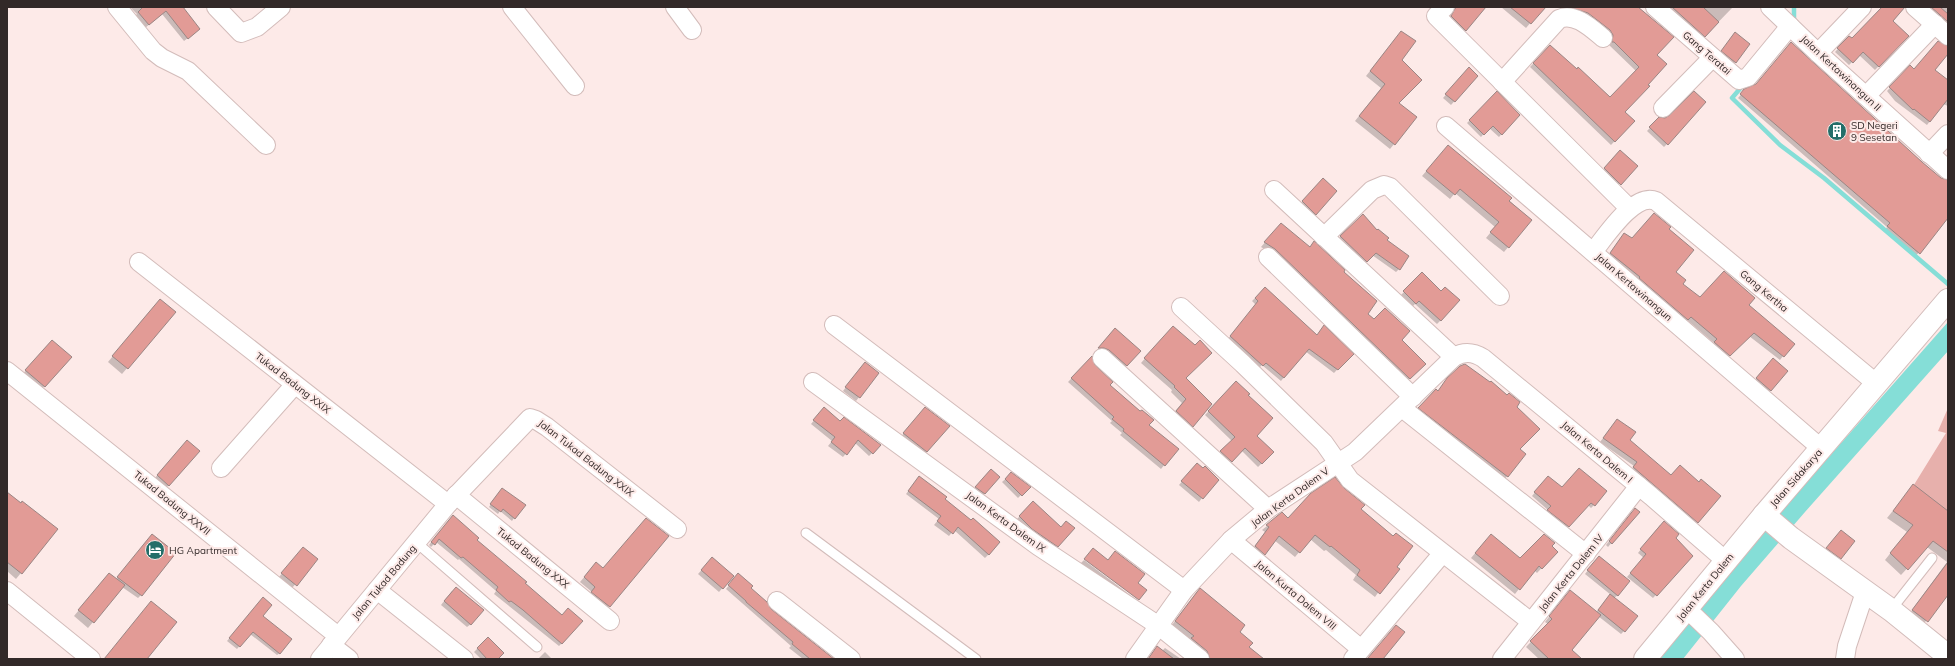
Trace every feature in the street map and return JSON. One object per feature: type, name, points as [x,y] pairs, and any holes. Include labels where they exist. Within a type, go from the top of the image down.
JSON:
[{"type":"street","points":[[117,7],[153,51],[194,76],[266,145]]},
{"type":"street","points":[[216,7],[241,33],[257,28],[281,7]]},
{"type":"street","points":[[512,7],[575,86]]},
{"type":"street","points":[[675,7],[692,30]]},
{"type":"street","points":[[1445,7],[1436,16],[1629,208],[1593,252]]},
{"type":"street","name":"Gang Teratai","points":[[1655,7],[1739,80],[1745,80],[1790,26]]},
{"type":"street","name":"Jalan Kertawinangun II","points":[[1770,7],[1818,53],[1948,170]]},
{"type":"street","points":[[1818,53],[1862,7]]},
{"type":"street","points":[[1915,7],[1948,36]]},
{"type":"street","points":[[1502,82],[1559,19],[1570,17],[1587,26],[1604,38]]},
{"type":"street","points":[[1866,96],[1934,24]]},
{"type":"street","points":[[1663,108],[1712,58]]},
{"type":"street","name":"Jalan Kertawinangun","points":[[1446,126],[1822,449]]},
{"type":"street","points":[[1929,154],[1948,134]]},
{"type":"street","points":[[1324,237],[1372,190],[1384,185],[1390,187],[1500,296]]},
{"type":"street","points":[[1274,190],[1324,237],[1458,354]]},
{"type":"street","name":"Gang Kertha","points":[[1629,208],[1646,199],[1656,201],[1877,384]]},
{"type":"street","points":[[1268,257],[1408,402],[1586,554]]},
{"type":"street","name":"Tukad Badung XXIX","points":[[139,262],[293,383],[452,499]]},
{"type":"street","name":"Jalan Sidakarya","points":[[1947,302],[1822,449],[1767,518],[1791,538],[1891,610],[1948,656]]},
{"type":"street","points":[[1181,307],[1243,364],[1324,443],[1350,480],[1442,554],[1531,622]]},
{"type":"street","points":[[834,325],[1184,590]]},
{"type":"street","name":"Jalan Kerta Dalem I","points":[[1458,354],[1474,353],[1482,358],[1639,486],[1726,561]]},
{"type":"street","name":"Jalan Kerta Dalem V","points":[[1135,659],[1184,590],[1231,540],[1268,510],[1355,452],[1458,354]]},
{"type":"street","points":[[1102,358],[1268,510]]},
{"type":"street","name":"Tukad Badung XXVII","points":[[7,371],[334,640],[349,659]]},
{"type":"street","name":"Jalan Kerta Dalem IX","points":[[813,382],[1038,546],[1159,626],[1200,659]]},
{"type":"street","points":[[221,468],[290,390],[293,383]]},
{"type":"street","name":"Jalan Tukad Badung XXIX","points":[[452,499],[527,421],[532,418],[547,427],[677,530]]},
{"type":"street","name":"Jalan Kerta Dalem IV","points":[[1502,659],[1639,486]]},
{"type":"street","name":"Jalan Tukad Badung","points":[[320,659],[334,640],[417,543],[452,499]]},
{"type":"street","name":"Tukad Badung XXX","points":[[452,499],[610,621]]},
{"type":"street","name":"Jalan Kerta Dalem","points":[[1645,659],[1689,611],[1726,561],[1767,518]]},
{"type":"street","name":"Jalan Kurta Dalem VIII","points":[[1231,540],[1357,654]]},
{"type":"street","points":[[1357,654],[1442,554]]},
{"type":"street","points":[[377,590],[464,659]]},
{"type":"street","points":[[7,591],[91,659]]},
{"type":"street","points":[[1846,659],[1847,646],[1865,592]]},
{"type":"street","points":[[777,601],[851,659]]},
{"type":"street","points":[[1689,611],[1711,632],[1735,659]]},
{"type":"lane","points":[[806,533],[976,659]]},
{"type":"lane","points":[[417,543],[537,647]]},
{"type":"lane","points":[[1891,610],[1932,558]]},
{"type":"shaded area","points":[[1948,408],[1948,512],[1912,488],[1946,433],[1938,431]]},
{"type":"water","points":[[1948,322],[1948,351],[1741,586],[1683,659],[1654,659],[1752,544]]},
{"type":"building","points":[[143,7],[183,7],[200,29],[188,39],[166,11],[149,25],[138,12]]},
{"type":"building","points":[[1456,7],[1486,7],[1466,31],[1451,16]]},
{"type":"building","points":[[1510,7],[1546,7],[1531,24]]},
{"type":"building","points":[[1569,7],[1638,7],[1674,37],[1657,55],[1667,64],[1648,85],[1650,86],[1625,112],[1635,121],[1615,142],[1533,63],[1550,45],[1577,69],[1578,67],[1610,97],[1639,67],[1614,42],[1612,42],[1613,35],[1610,30],[1588,13]]},
{"type":"building","points":[[1672,7],[1703,7],[1719,22],[1705,37]]},
{"type":"building","points":[[1882,7],[1905,7],[1893,21],[1909,36],[1879,67],[1863,52],[1853,63],[1837,48],[1849,36],[1852,38]]},
{"type":"building","points":[[1931,7],[1940,7],[1948,14],[1948,22]]},
{"type":"building","points":[[1401,31],[1416,41],[1402,60],[1422,80],[1399,103],[1417,117],[1395,145],[1359,116],[1385,84],[1370,71]]},
{"type":"building","points":[[1735,32],[1750,44],[1736,63],[1721,51]]},
{"type":"building","points":[[1938,41],[1948,46],[1948,54],[1935,70],[1948,80],[1948,99],[1930,122],[1914,109],[1913,110],[1889,87],[1910,65],[1914,69]]},
{"type":"building","name":"SD Negeri 9 Sesetan","points":[[1791,42],[1922,162],[1941,178],[1948,180],[1948,218],[1920,254],[1887,226],[1890,223],[1740,94],[1744,89],[1756,84]]},
{"type":"building","points":[[1469,67],[1478,76],[1455,102],[1445,94]]},
{"type":"building","points":[[1497,91],[1520,115],[1502,135],[1493,126],[1484,135],[1469,120]]},
{"type":"building","points":[[1694,91],[1706,102],[1668,145],[1649,127],[1659,117],[1665,118],[1670,115]]},
{"type":"building","points":[[1448,145],[1512,198],[1509,201],[1532,220],[1509,248],[1490,232],[1499,222],[1460,189],[1455,195],[1426,171]]},
{"type":"building","points":[[1620,150],[1638,166],[1621,185],[1604,168]]},
{"type":"building","points":[[1323,178],[1337,191],[1316,215],[1302,201]]},
{"type":"building","points":[[1654,213],[1671,227],[1669,229],[1694,250],[1676,272],[1686,280],[1683,284],[1700,297],[1724,271],[1755,298],[1749,305],[1795,344],[1784,357],[1754,333],[1730,356],[1714,342],[1717,339],[1691,317],[1688,320],[1639,278],[1640,277],[1610,253],[1624,233],[1632,238]]},
{"type":"building","points":[[1363,214],[1377,230],[1378,229],[1389,238],[1387,240],[1409,256],[1400,270],[1376,253],[1367,262],[1340,236]]},
{"type":"building","points":[[1281,223],[1310,247],[1314,241],[1345,270],[1344,272],[1377,301],[1368,314],[1374,319],[1385,308],[1410,331],[1402,340],[1426,364],[1410,379],[1275,249],[1264,242]]},
{"type":"building","points":[[1422,272],[1441,291],[1445,287],[1460,300],[1441,321],[1419,301],[1416,304],[1403,291]]},
{"type":"building","points":[[1265,287],[1317,335],[1324,325],[1354,354],[1338,370],[1309,349],[1284,378],[1266,363],[1263,366],[1230,336],[1258,301],[1255,298]]},
{"type":"building","points":[[160,299],[176,312],[128,369],[112,356]]},
{"type":"building","points":[[1173,326],[1195,345],[1200,340],[1212,353],[1186,378],[1212,404],[1193,427],[1176,411],[1186,399],[1174,387],[1175,386],[1144,358]]},
{"type":"building","points":[[1115,328],[1141,351],[1127,366],[1109,350],[1098,348]]},
{"type":"building","points":[[52,340],[72,357],[45,387],[25,370]]},
{"type":"building","points":[[1092,356],[1095,365],[1113,382],[1110,385],[1140,411],[1142,410],[1154,420],[1149,425],[1179,449],[1165,466],[1123,431],[1124,429],[1112,419],[1114,417],[1071,378]]},
{"type":"building","points":[[1773,358],[1788,371],[1771,391],[1756,378]]},
{"type":"building","points":[[865,362],[879,373],[860,398],[845,387]]},
{"type":"building","points":[[1465,364],[1490,382],[1491,381],[1507,395],[1509,393],[1520,402],[1517,407],[1540,429],[1520,449],[1526,454],[1508,477],[1418,408],[1436,389],[1438,391],[1447,378],[1460,366]]},
{"type":"building","points":[[1236,381],[1250,394],[1248,395],[1273,418],[1257,436],[1274,452],[1262,464],[1245,448],[1232,462],[1220,451],[1235,437],[1208,411]]},
{"type":"building","points":[[824,407],[840,421],[844,417],[881,445],[873,454],[858,440],[847,455],[831,442],[835,437],[813,420]]},
{"type":"building","points":[[925,407],[950,426],[927,452],[903,433]]},
{"type":"building","points":[[1617,419],[1636,432],[1630,440],[1671,475],[1680,465],[1699,482],[1701,479],[1721,496],[1698,523],[1633,467],[1637,462],[1603,438]]},
{"type":"building","points":[[187,440],[200,451],[169,486],[157,475]]},
{"type":"building","points":[[1197,463],[1203,468],[1205,466],[1219,480],[1203,499],[1181,481]]},
{"type":"building","points":[[1579,468],[1607,491],[1595,506],[1591,503],[1569,527],[1547,510],[1551,506],[1534,492],[1548,476],[1562,487]]},
{"type":"building","points":[[991,469],[1000,477],[985,494],[975,487]]},
{"type":"building","points":[[1011,472],[1031,487],[1022,496],[1005,479]]},
{"type":"building","points":[[919,476],[947,497],[945,499],[971,520],[973,518],[1000,542],[989,555],[958,527],[953,534],[937,521],[941,516],[908,491]]},
{"type":"building","points":[[1335,477],[1344,488],[1365,505],[1361,509],[1393,536],[1396,533],[1413,546],[1397,567],[1400,569],[1380,594],[1357,575],[1360,570],[1315,535],[1300,553],[1279,536],[1265,555],[1255,546],[1269,527],[1266,525],[1282,512],[1288,518],[1311,493]]},
{"type":"building","points":[[1913,484],[1948,511],[1948,552],[1933,541],[1908,570],[1890,553],[1913,525],[1893,511]]},
{"type":"building","points":[[502,488],[526,505],[515,519],[503,509],[501,512],[490,504]]},
{"type":"building","points":[[7,492],[21,503],[22,501],[58,529],[22,574],[7,562]]},
{"type":"building","points":[[1033,501],[1061,527],[1066,521],[1075,528],[1058,547],[1032,529],[1019,516]]},
{"type":"building","points":[[1635,508],[1640,512],[1612,544],[1609,541]]},
{"type":"building","points":[[453,515],[479,538],[477,540],[527,582],[525,583],[562,615],[568,608],[583,621],[562,644],[523,610],[511,601],[509,602],[496,590],[498,587],[463,557],[461,558],[439,539],[435,545],[431,542]]},
{"type":"building","points":[[646,518],[669,536],[610,607],[591,592],[595,587],[584,577],[596,562],[603,568]]},
{"type":"building","points":[[1664,521],[1679,534],[1676,538],[1693,556],[1657,596],[1630,573],[1646,554],[1640,549]]},
{"type":"building","points":[[1841,530],[1855,541],[1841,559],[1826,548]]},
{"type":"building","points":[[152,534],[176,553],[142,596],[117,577]]},
{"type":"building","points":[[1491,534],[1520,558],[1544,534],[1555,543],[1552,546],[1558,552],[1542,569],[1539,566],[1520,590],[1475,553]]},
{"type":"building","points":[[303,547],[318,559],[297,586],[281,573]]},
{"type":"building","points":[[1093,548],[1108,560],[1115,551],[1145,574],[1138,583],[1147,590],[1139,600],[1084,559]]},
{"type":"building","points":[[1599,556],[1630,581],[1618,596],[1587,570]]},
{"type":"building","points":[[712,557],[734,576],[723,589],[701,570]]},
{"type":"building","points":[[1948,562],[1948,595],[1928,622],[1912,610]]},
{"type":"building","points":[[109,573],[125,585],[94,623],[78,610]]},
{"type":"building","points":[[738,573],[753,586],[751,588],[767,602],[771,609],[834,659],[810,659],[792,644],[793,642],[728,585]]},
{"type":"building","points":[[456,587],[484,610],[471,625],[444,601]]},
{"type":"building","points":[[1200,588],[1245,625],[1240,632],[1253,643],[1249,647],[1264,659],[1210,659],[1207,651],[1191,638],[1194,636],[1175,621]]},
{"type":"building","points":[[1570,590],[1601,615],[1572,650],[1582,659],[1549,659],[1530,641],[1552,619],[1549,616]]},
{"type":"building","points":[[1610,594],[1638,616],[1625,632],[1598,610]]},
{"type":"building","points":[[263,597],[272,605],[263,616],[292,639],[280,654],[253,632],[240,647],[229,638]]},
{"type":"building","points":[[151,601],[177,622],[147,659],[104,659]]},
{"type":"building","points":[[1396,625],[1405,632],[1383,659],[1367,659]]},
{"type":"building","points":[[488,637],[504,653],[498,659],[487,659],[477,648]]},
{"type":"building","points":[[1157,646],[1174,659],[1148,659]]},
{"type":"waterway","points":[[1794,7],[1794,23]]},
{"type":"waterway","points":[[1744,84],[1732,98],[1780,145],[1824,178],[1948,284]]},
{"type":"place","name":"SD Negeri 9 Sesetan","points":[[1837,131]]},
{"type":"place","name":"HG Apartment","points":[[155,550]]}]
